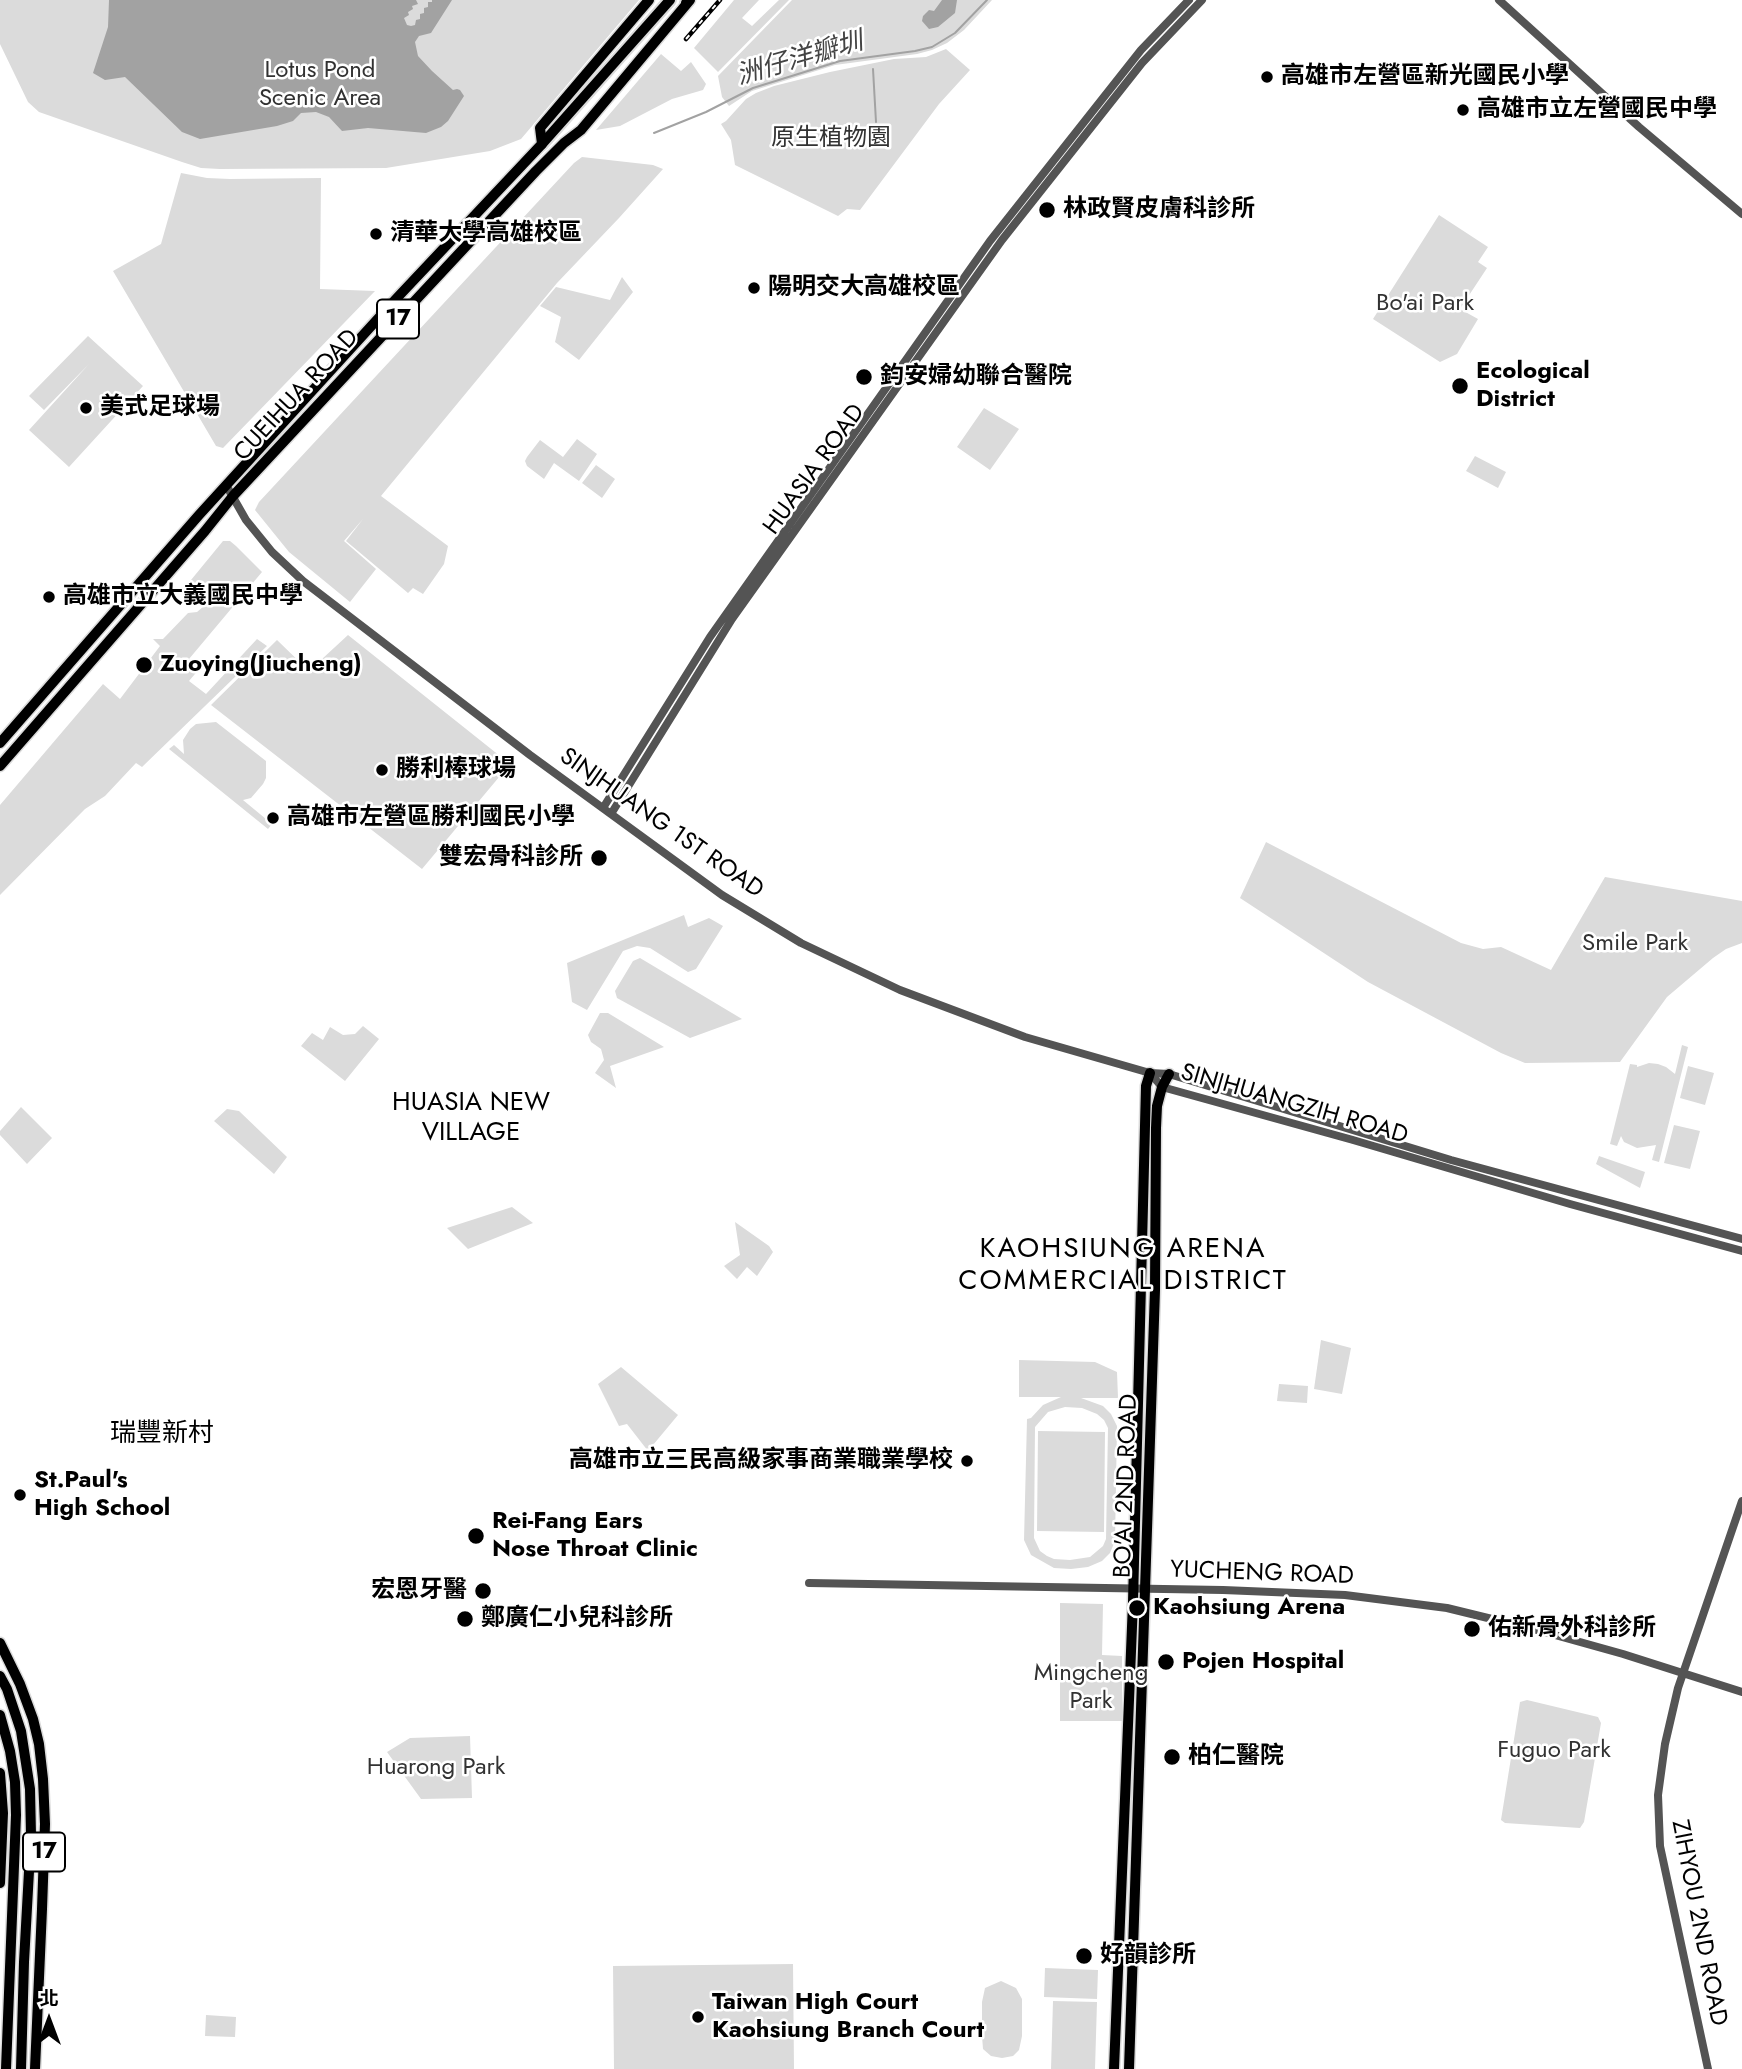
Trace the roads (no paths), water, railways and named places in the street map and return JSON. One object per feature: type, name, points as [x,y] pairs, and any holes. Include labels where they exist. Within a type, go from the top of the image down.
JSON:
[{"type":"highway","points":[[542,144],[668,3]]},
{"type":"main road","name":"CUEIHUA ROAD","points":[[0,743],[226,485],[542,144],[540,128],[649,0]]},
{"type":"main road","name":"CUEIHUA ROAD","points":[[0,766],[233,496],[540,167],[581,130],[688,1]]},
{"type":"main road","name":"BO'AI 2ND ROAD","points":[[1114,2069],[1133,1589],[1145,1096],[1150,1073]]},
{"type":"main road","name":"BO'AI 2ND ROAD","points":[[1129,2069],[1155,1290],[1156,1128],[1157,1106],[1169,1074]]},
{"type":"main road","name":"17","points":[[0,1643],[33,1719],[43,1779],[43,1872],[35,2069]]},
{"type":"main road","name":"17","points":[[0,1676],[21,1731],[30,1789],[31,1835],[21,2069]]},
{"type":"main road","name":"17","points":[[0,1715],[15,1782],[16,1815],[6,2069]]},
{"type":"main road","name":"17","points":[[0,1773],[3,1813],[0,1883]]},
{"type":"street","name":"HUASIA ROAD","points":[[607,811],[715,629],[990,241],[1141,50],[1189,0]]},
{"type":"street","name":"HUASIA ROAD","points":[[607,811],[744,601],[896,392],[1002,240],[1142,63],[1202,0]]},
{"type":"street","points":[[1499,0],[1639,127],[1742,214]]},
{"type":"street","name":"SINJHUANG 1ST ROAD","points":[[226,485],[255,531],[272,552],[298,576],[518,747],[722,895],[800,943],[882,982],[1025,1037],[1150,1073]]},
{"type":"street","name":"SINJHUANGZIH ROAD","points":[[1150,1073],[1169,1074],[1451,1160],[1742,1239]]},
{"type":"street","name":"SINJHUANGZIH ROAD","points":[[1150,1073],[1162,1087],[1742,1251]]},
{"type":"street","name":"ZIHYOU 2ND ROAD","points":[[1708,2069],[1660,1846],[1658,1796],[1665,1744],[1683,1673],[1742,1501]]},
{"type":"street","name":"YUCHENG ROAD","points":[[809,1583],[1242,1590],[1317,1594],[1447,1608],[1537,1630],[1742,1692]]},
{"type":"waterway","name":"洲仔洋瓣圳","points":[[654,133],[706,112],[753,88],[840,61],[932,47],[955,33],[987,0]]},
{"type":"waterway","points":[[873,69],[876,122]]},
{"type":"railway","points":[[686,39],[720,0]]},
{"type":"place","name":"高雄市左營區新光國民小學","points":[[1267,77]]},
{"type":"place","name":"高雄市立左營國民中學","points":[[1463,110]]},
{"type":"place","name":"林政賢皮膚科診所","points":[[1047,210]]},
{"type":"place","name":"清華大學高雄校區","points":[[376,234]]},
{"type":"place","name":"陽明交大高雄校區","points":[[754,288]]},
{"type":"place","name":"鈞安婦幼聯合醫院","points":[[864,377]]},
{"type":"place","name":"Ecological District","points":[[1460,386]]},
{"type":"place","name":"美式足球場","points":[[86,408]]},
{"type":"place","name":"高雄市立大義國民中學","points":[[49,597]]},
{"type":"place","name":"Zuoying(Jiucheng)","points":[[144,665]]},
{"type":"place","name":"勝利棒球場","points":[[382,770]]},
{"type":"place","name":"高雄市左營區勝利國民小學","points":[[273,818]]},
{"type":"place","name":"雙宏骨科診所","points":[[599,858]]},
{"type":"place","name":"高雄市立三民高級家事商業職業學校","points":[[967,1461]]},
{"type":"place","name":"St.Paul's High School","points":[[20,1495]]},
{"type":"place","name":"Rei-Fang Ears Nose Throat Clinic","points":[[476,1536]]},
{"type":"place","name":"宏恩牙醫","points":[[483,1591]]},
{"type":"place","name":"Kaohsiung Arena","points":[[1137,1608]]},
{"type":"place","name":"鄭廣仁小兒科診所","points":[[465,1619]]},
{"type":"place","name":"佑新骨外科診所","points":[[1472,1629]]},
{"type":"place","name":"Pojen Hospital","points":[[1166,1662]]},
{"type":"place","name":"柏仁醫院","points":[[1172,1757]]},
{"type":"place","name":"好韻診所","points":[[1084,1956]]},
{"type":"place","name":"Taiwan High Court Kaohsiung Branch Court","points":[[698,2017]]},
{"type":"district","name":"HUASIA NEW VILLAGE","points":[[471,1119]]},
{"type":"district","name":"KAOHSIUNG ARENA COMMERCIAL DISTRICT","points":[[1123,1266]]},
{"type":"district","name":"瑞豐新村","points":[[162,1435]]},
{"type":"park label","name":"Lotus Pond Scenic Area","points":[[320,85]]},
{"type":"park label","name":"原生植物園","points":[[831,139]]},
{"type":"park label","name":"Bo'ai Park","points":[[1425,304]]},
{"type":"park label","name":"Smile Park","points":[[1635,944]]},
{"type":"park label","name":"Mingcheng Park","points":[[1091,1688]]},
{"type":"park label","name":"Fuguo Park","points":[[1554,1751]]},
{"type":"park label","name":"Huarong Park","points":[[436,1768]]}]
